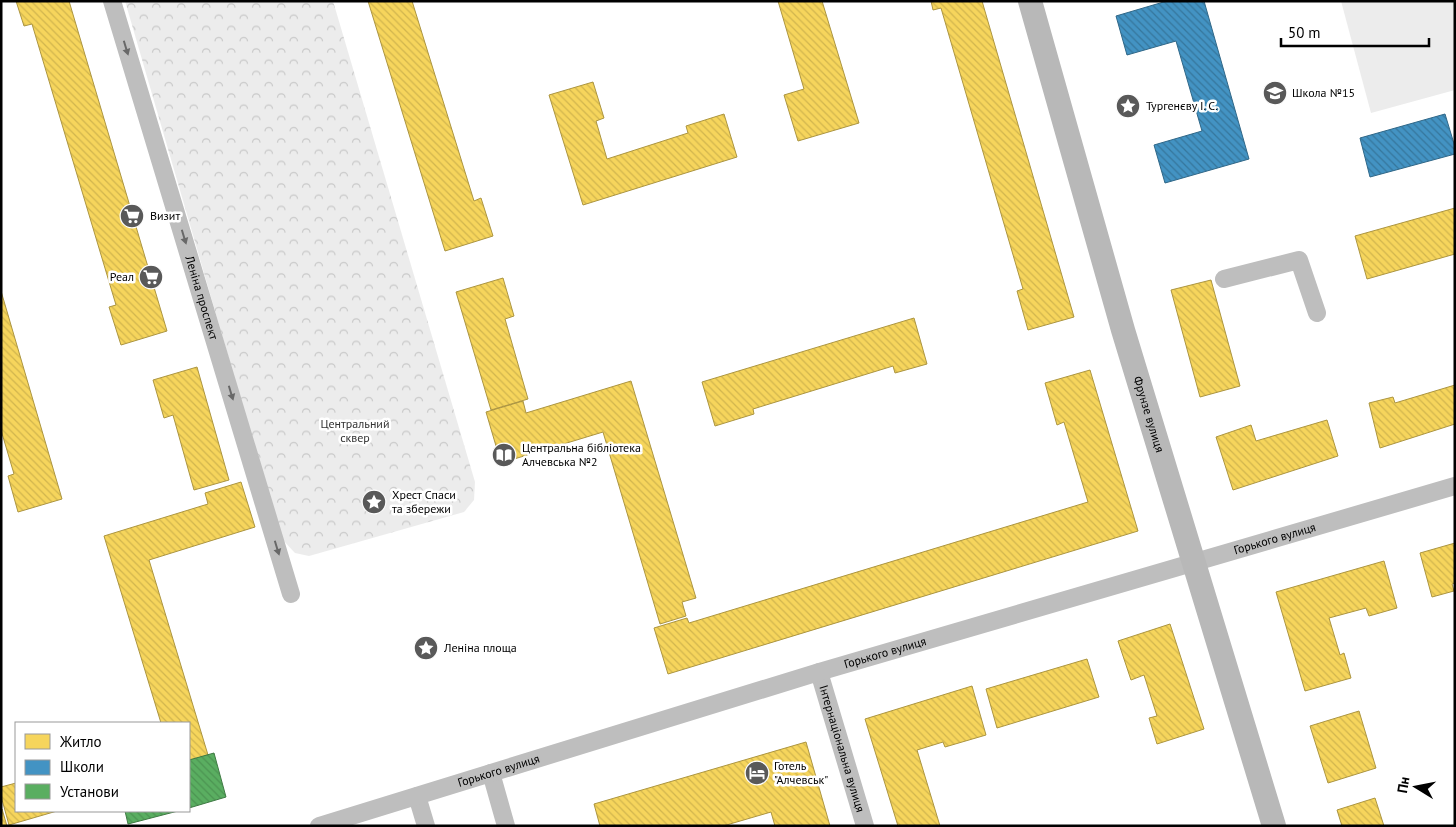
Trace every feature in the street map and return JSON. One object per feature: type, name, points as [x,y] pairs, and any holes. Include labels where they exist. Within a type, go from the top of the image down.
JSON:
[{"type":"street","name":"Леніна проспект","points":[[112,1],[291,594]]},
{"type":"street","name":"Фрунзе вулиця","points":[[1030,1],[1121,321],[1274,826]]},
{"type":"street","points":[[1224,279],[1298,260],[1317,313]]},
{"type":"street","name":"Горького вулиця","points":[[319,826],[819,672],[1195,563],[1374,508],[1455,486]]},
{"type":"street","name":"Інтернаціональна вулиця","points":[[819,672],[865,826]]},
{"type":"street","points":[[491,773],[506,826]]},
{"type":"street","points":[[416,796],[426,826]]},
{"type":"green space","name":"Центральний сквер","points":[[125,1],[333,1],[475,482],[474,500],[464,512],[309,556],[295,553],[281,538]]},
{"type":"green space","points":[[1341,1],[1455,1],[1455,90],[1371,113]]},
{"type":"building: Житло","points":[[16,1],[69,1],[167,331],[121,345],[109,307],[116,305],[32,24],[24,26]]},
{"type":"building: Житло","points":[[368,1],[412,1],[474,201],[481,198],[493,236],[445,251]]},
{"type":"building: Житло","points":[[778,1],[822,1],[859,123],[798,141],[784,95],[804,89]]},
{"type":"building: Житло","points":[[931,1],[982,1],[1074,317],[1028,330],[1017,291],[1023,289],[941,8],[933,10]]},
{"type":"building: Житло","points":[[593,82],[604,118],[596,121],[607,159],[688,133],[686,126],[724,114],[737,157],[583,205],[549,95]]},
{"type":"building: Житло","points":[[1455,208],[1455,254],[1367,279],[1355,236]]},
{"type":"building: Житло","points":[[503,278],[514,316],[505,319],[528,399],[491,410],[456,292]]},
{"type":"building: Житло","points":[[1211,280],[1240,386],[1200,397],[1171,290]]},
{"type":"building: Житло","points":[[1,291],[62,499],[18,512],[8,476],[14,474],[1,430]]},
{"type":"building: Житло","points":[[914,318],[927,364],[895,373],[893,366],[753,409],[754,414],[715,426],[702,382]]},
{"type":"building: Житло","points":[[197,367],[229,480],[194,490],[173,415],[164,418],[153,380]]},
{"type":"building: Житло","points":[[1090,370],[1138,531],[668,674],[654,628],[687,618],[689,623],[1088,502],[1064,422],[1057,425],[1045,383]]},
{"type":"building: Житло","points":[[631,381],[696,598],[682,602],[686,616],[660,624],[603,432],[501,463],[486,412],[523,401],[526,413]]},
{"type":"building: Житло","points":[[1455,385],[1455,424],[1380,448],[1369,403],[1393,397],[1395,403]]},
{"type":"building: Житло","points":[[1327,420],[1338,456],[1233,490],[1216,437],[1251,425],[1256,441]]},
{"type":"building: Житло","points":[[241,482],[255,527],[149,560],[208,755],[190,761],[190,722],[161,722],[104,536],[208,504],[205,493]]},
{"type":"building: Житло","points":[[1455,543],[1455,583],[1452,584],[1454,591],[1432,597],[1420,553]]},
{"type":"building: Житло","points":[[1384,561],[1397,608],[1369,616],[1366,608],[1329,618],[1340,655],[1344,653],[1351,678],[1305,691],[1276,592]]},
{"type":"building: Житло","points":[[1170,624],[1204,729],[1157,744],[1149,718],[1157,716],[1144,675],[1131,680],[1118,641]]},
{"type":"building: Житло","points":[[1087,659],[1099,697],[997,728],[986,689]]},
{"type":"building: Житло","points":[[972,686],[986,735],[945,747],[943,742],[917,750],[940,826],[898,826],[865,719]]},
{"type":"building: Житло","points":[[1359,711],[1376,768],[1328,783],[1310,726]]},
{"type":"building: Житло","name":"Готель \"Алчевськ\"","points":[[806,742],[830,826],[775,826],[771,812],[723,826],[600,826],[594,804]]},
{"type":"building: Житло","points":[[15,783],[15,812],[54,812],[9,825],[1,796],[1,787]]},
{"type":"building: Житло","points":[[1375,798],[1384,826],[1342,826],[1337,810]]},
{"type":"building: Житло","points":[[2,809],[7,826],[1,826]]},
{"type":"building: Школи","points":[[1167,1],[1204,1],[1249,159],[1165,183],[1154,145],[1202,131],[1176,41],[1127,55],[1116,16]]},
{"type":"building: Школи","points":[[1445,114],[1455,147],[1455,154],[1370,177],[1360,138]]},
{"type":"building: Установи","points":[[214,753],[226,797],[190,808],[190,760]]},
{"type":"building: Установи","points":[[125,812],[174,812],[128,824]]},
{"type":"place","name":"Школа №15","points":[[1275,93]]},
{"type":"place","name":"Тургенєву І. С.","points":[[1128,106]]},
{"type":"place","name":"Визит","points":[[132,216]]},
{"type":"place","name":"Реал","points":[[151,277]]},
{"type":"place","name":"Центральна бібліотека Алчевська №2","points":[[504,455]]},
{"type":"place","name":"Хрест Спаси та збережи","points":[[374,502]]},
{"type":"place","name":"Леніна площа","points":[[426,648]]},
{"type":"place","name":"Готель \"Алчевськ\"","points":[[757,773]]}]
